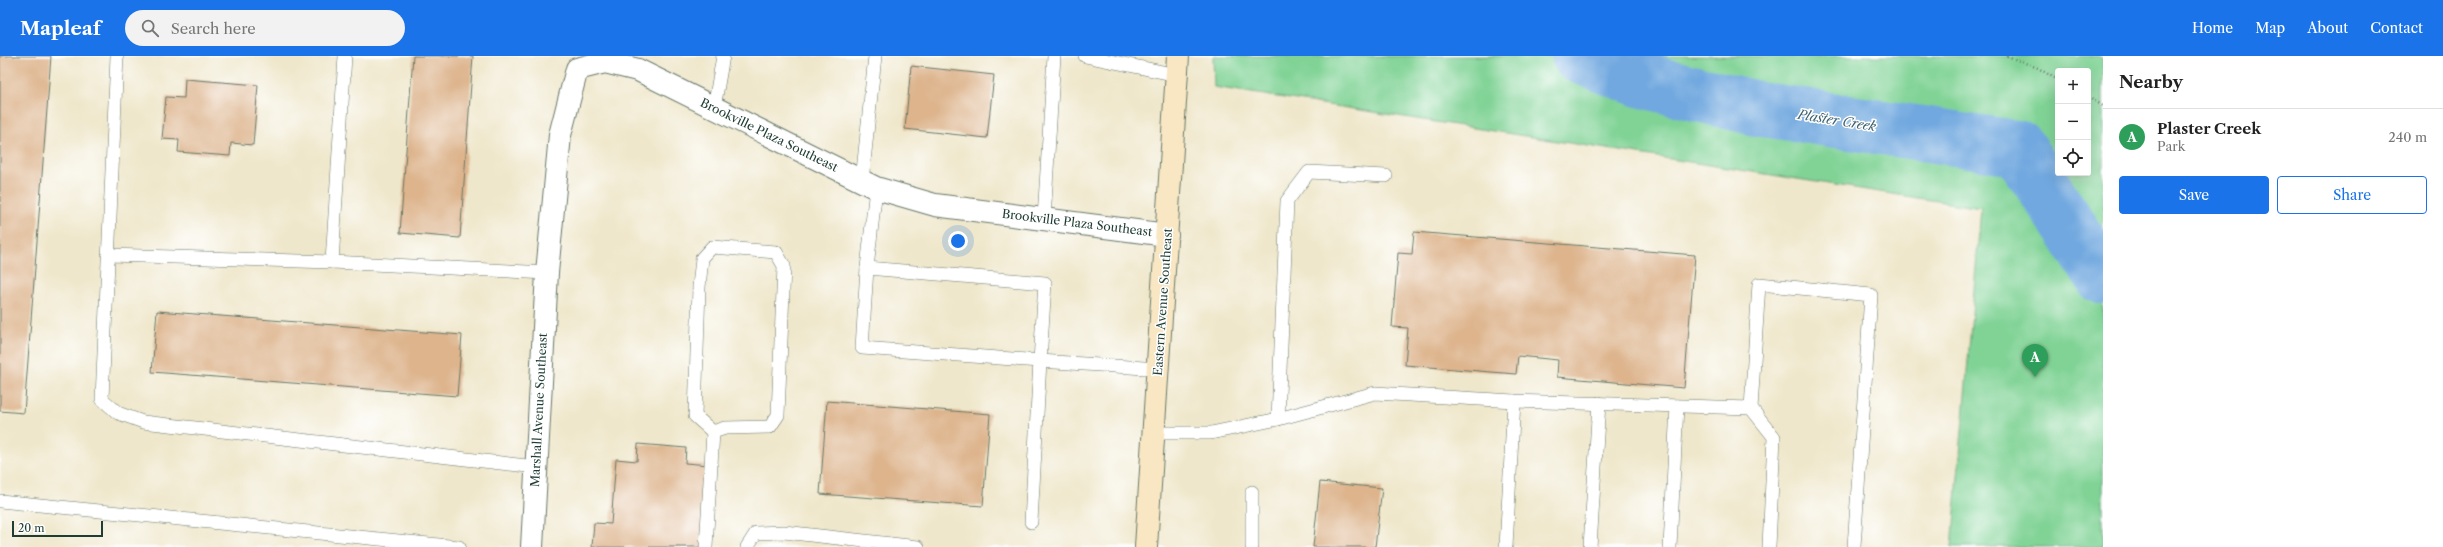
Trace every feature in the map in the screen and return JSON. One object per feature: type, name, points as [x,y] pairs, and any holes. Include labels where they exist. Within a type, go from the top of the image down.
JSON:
[{"type":"main road","name":"Eastern Avenue Southeast","points":[[1146,547],[1159,369],[1177,66]]},
{"type":"street","name":"Brookville Plaza Southeast","points":[[547,273],[560,135],[577,69],[605,62],[638,70],[869,184],[935,205],[1167,235]]},
{"type":"street","name":"Marshall Avenue Southeast","points":[[532,547],[547,273]]},
{"type":"lane","points":[[117,56],[110,255],[102,399],[118,413],[143,422],[536,467]]},
{"type":"lane","points":[[332,262],[345,56]]},
{"type":"lane","points":[[714,108],[723,56]]},
{"type":"lane","points":[[875,56],[867,268],[862,348],[1159,369]]},
{"type":"lane","points":[[1044,219],[1054,56]]},
{"type":"lane","points":[[1085,56],[1177,66]]},
{"type":"lane","points":[[1278,420],[1287,201],[1309,172],[1386,176]]},
{"type":"lane","points":[[712,247],[776,252],[784,266],[785,292],[778,415],[770,428],[725,428],[713,432],[695,416],[696,334],[702,258],[712,247]]},
{"type":"lane","points":[[110,255],[332,262],[547,273]]},
{"type":"lane","points":[[867,268],[1045,283],[1031,522]]},
{"type":"lane","points":[[1768,547],[1774,437],[1751,408],[1759,284],[1871,295],[1854,547]]},
{"type":"lane","points":[[1154,433],[1211,433],[1278,420],[1375,393],[1514,401],[1751,408]]},
{"type":"lane","points":[[1506,547],[1514,401]]},
{"type":"lane","points":[[1590,547],[1599,403]]},
{"type":"lane","points":[[1670,547],[1677,406]]},
{"type":"lane","points":[[706,547],[713,432]]},
{"type":"lane","points":[[1252,492],[1252,547]]},
{"type":"lane","points":[[0,501],[459,547]]},
{"type":"lane","points":[[747,547],[756,533],[784,532],[918,547]]},
{"type":"path","points":[[2007,56],[2038,68],[2055,78]]},
{"type":"path","points":[[2091,99],[2103,106]]},
{"type":"green space","name":"Plaster Creek","points":[[1213,56],[2098,56],[2103,59],[2103,547],[1952,547],[1981,208],[1214,87]]},
{"type":"building","points":[[0,56],[51,56],[24,413],[0,411]]},
{"type":"building","points":[[413,56],[473,56],[460,238],[400,233]]},
{"type":"building","points":[[911,66],[994,75],[987,138],[905,129]]},
{"type":"building","points":[[185,79],[258,85],[253,145],[231,143],[230,156],[178,152],[179,140],[162,139],[166,97],[184,98]]},
{"type":"building","points":[[1414,232],[1695,255],[1684,388],[1557,377],[1558,360],[1518,356],[1516,374],[1405,365],[1408,328],[1392,327],[1398,253],[1412,254]]},
{"type":"building","points":[[157,311],[462,335],[457,396],[152,372]]},
{"type":"building","points":[[827,401],[990,414],[983,506],[820,494]]},
{"type":"building","points":[[638,444],[686,448],[685,463],[709,465],[702,547],[592,547],[594,523],[611,524],[616,459],[637,461]]},
{"type":"building","points":[[1320,482],[1382,488],[1375,547],[1313,547]]},
{"type":"waterway","name":"Plaster Creek","points":[[1579,56],[1641,80],[1754,108],[2018,148],[2103,277]]},
{"type":"place","name":"Plaster Creek","points":[[2035,377]]}]
